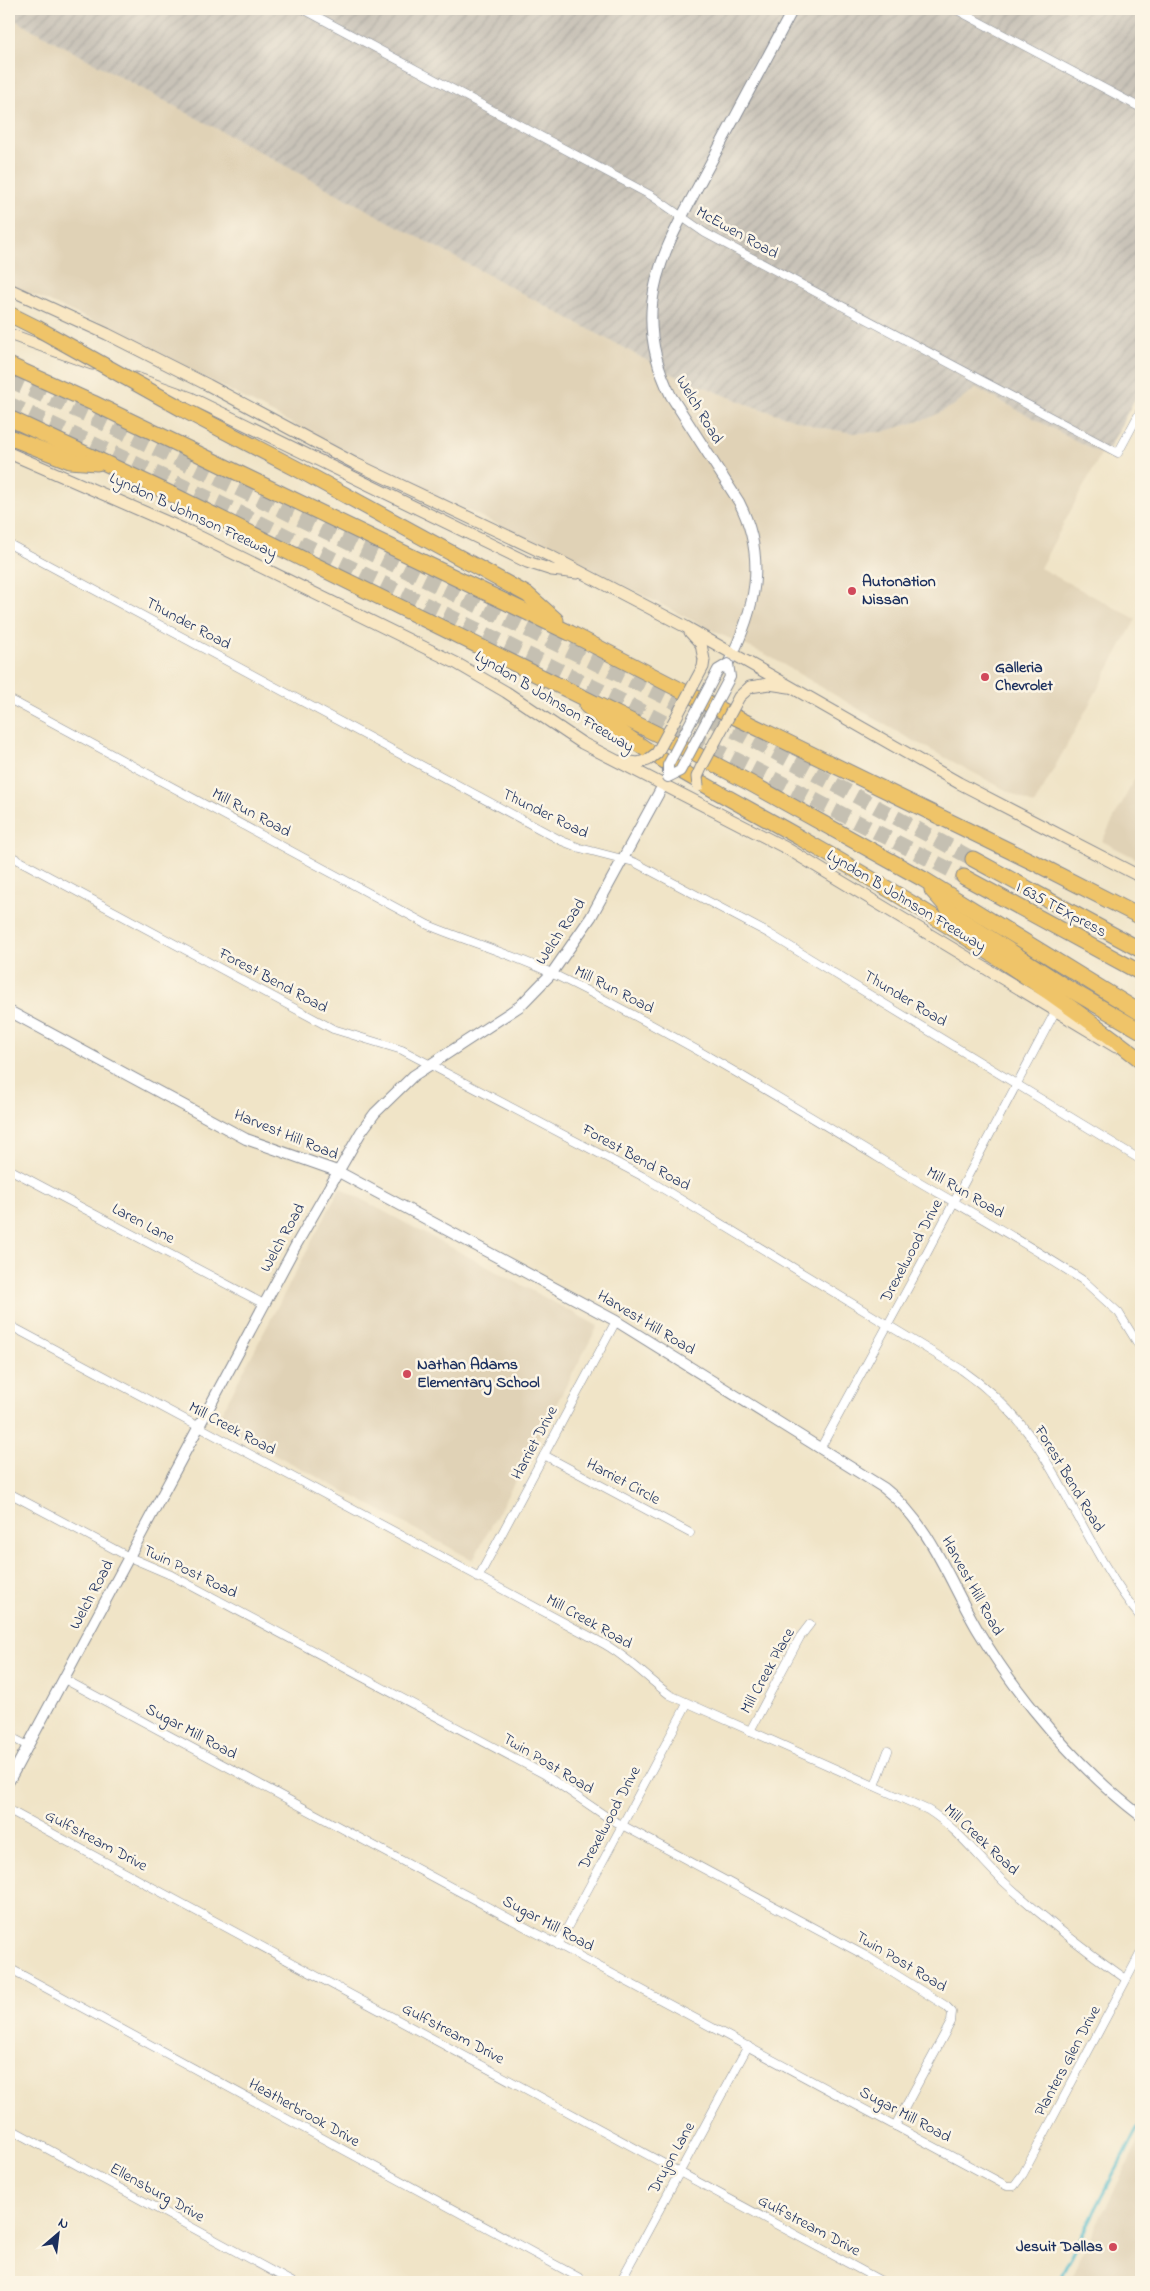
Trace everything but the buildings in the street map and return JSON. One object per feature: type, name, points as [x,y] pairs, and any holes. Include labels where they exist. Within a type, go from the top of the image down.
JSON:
[{"type":"highway","points":[[9,314],[528,595],[570,633]]},
{"type":"highway","points":[[9,365],[570,633],[690,695],[1141,917]]},
{"type":"highway","name":"Lyndon B Johnson Freeway","points":[[9,418],[108,464],[567,689],[750,783],[923,879],[1141,1013]]},
{"type":"highway","points":[[9,437],[70,461],[108,464]]},
{"type":"highway","points":[[567,689],[619,732],[712,790],[801,838],[890,890],[1089,1019],[1141,1060]]},
{"type":"highway","name":"I 635 TEXpress","points":[[973,859],[1141,950]]},
{"type":"highway","name":"I 635 TEXpress","points":[[964,877],[1141,973]]},
{"type":"highway","points":[[923,879],[954,915],[1066,987],[1141,1032]]},
{"type":"highway","points":[[1106,899],[1141,910]]},
{"type":"main road","points":[[9,289],[116,338],[354,463],[583,574],[686,627],[959,783],[1141,877]]},
{"type":"main road","points":[[9,334],[58,353],[150,382],[191,398],[526,562],[552,570],[583,574]]},
{"type":"main road","name":"Lyndon B Johnson Freeway","points":[[9,453],[190,532],[425,647],[506,692],[555,726],[606,756],[666,781],[704,805],[786,848],[1055,1012],[1141,1060]]},
{"type":"main road","points":[[606,756],[626,763],[648,760],[657,753],[704,660],[701,644],[686,627]]},
{"type":"main road","points":[[704,805],[698,786],[700,768],[739,698],[750,687],[758,684],[777,684],[800,691]]},
{"type":"street","name":"McEwen Road","points":[[303,9],[652,196],[705,233],[1118,454],[1141,410]]},
{"type":"street","name":"Welch Road","points":[[9,1781],[337,1171],[375,1113],[413,1076],[520,1006],[552,973],[581,934],[666,781],[668,765],[718,670],[728,664],[734,653],[749,619],[753,602],[756,574],[753,542],[739,502],[670,396],[658,367],[653,344],[652,303],[656,278],[681,218],[793,9]]},
{"type":"street","points":[[955,9],[1141,108]]},
{"type":"street","name":"Thunder Road","points":[[9,544],[562,841],[580,848],[634,862],[768,933],[1141,1160]]},
{"type":"street","name":"Mill Run Road","points":[[9,699],[428,925],[467,941],[521,959],[552,973],[650,1024],[763,1088],[1046,1256],[1094,1288],[1119,1313],[1141,1349]]},
{"type":"street","name":"Forest Bend Road","points":[[9,855],[333,1029],[352,1036],[388,1044],[430,1064],[682,1199],[889,1324],[980,1383],[1016,1420],[1038,1448],[1104,1567],[1141,1618]]},
{"type":"street","name":"Harvest Hill Road","points":[[9,1011],[246,1139],[337,1171],[616,1321],[884,1488],[913,1514],[979,1633],[1018,1689],[1068,1748],[1141,1816]]},
{"type":"street","name":"Drexelwood Drive","points":[[820,1449],[889,1324],[1055,1012]]},
{"type":"street","name":"Laren Lane","points":[[9,1169],[264,1304]]},
{"type":"street","name":"Harriet Drive","points":[[478,1578],[616,1321]]},
{"type":"street","name":"Mill Creek Road","points":[[9,1324],[626,1657],[655,1685],[687,1704],[928,1810],[942,1819],[1003,1880],[1047,1919],[1126,1979]]},
{"type":"street","name":"Harriet Circle","points":[[544,1455],[690,1533]]},
{"type":"street","name":"Twin Post Road","points":[[9,1493],[129,1557],[171,1574],[544,1774],[621,1824],[866,1956],[935,1998],[952,2012],[951,2022],[895,2126]]},
{"type":"street","name":"Mill Creek Place","points":[[750,1731],[800,1637],[810,1624]]},
{"type":"street","name":"Sugar Mill Road","points":[[64,1679],[1007,2186],[1014,2186],[1018,2182]]},
{"type":"street","name":"Drexelwood Drive","points":[[558,1945],[621,1824],[687,1704]]},
{"type":"street","points":[[9,1736],[28,1746]]},
{"type":"street","points":[[875,1786],[888,1751]]},
{"type":"street","name":"Gulfstream Drive","points":[[9,1810],[883,2282]]},
{"type":"street","name":"Planters Glen Drive","points":[[1018,2182],[1141,1952]]},
{"type":"street","name":"Heatherbrook Drive","points":[[9,1968],[587,2282]]},
{"type":"street","name":"Drujon Lane","points":[[620,2282],[748,2046]]},
{"type":"street","name":"Ellensburg Drive","points":[[9,2128],[292,2282]]},
{"type":"shaded area","points":[[9,9],[1141,9],[1141,387],[1105,456],[976,388],[953,406],[929,418],[883,432],[853,433],[817,427],[749,405],[672,374],[9,17]]},
{"type":"shaded area","points":[[9,17],[672,374],[749,405],[817,427],[853,433],[883,432],[929,418],[953,406],[976,388],[1101,454],[1040,568],[1136,619],[1034,805],[901,734],[767,655],[715,632],[574,560],[370,465],[129,337],[9,284]]},
{"type":"shaded area","points":[[1141,767],[1141,861],[1102,841]]},
{"type":"shaded area","name":"Nathan Adams Elementary School","points":[[340,1188],[598,1326],[473,1560],[216,1423]]},
{"type":"shaded area","name":"Jesuit Dallas","points":[[1141,2138],[1141,2282],[1070,2282],[1078,2261]]},
{"type":"waterway","points":[[1058,2282],[1141,2121]]},
{"type":"tunnel","points":[[9,380],[89,416],[741,734],[973,859]]},
{"type":"tunnel","points":[[9,404],[240,513],[630,705],[964,877]]},
{"type":"place","name":"Autonation Nissan","points":[[852,591]]},
{"type":"place","name":"Galleria Chevrolet","points":[[985,677]]},
{"type":"place","name":"Nathan Adams Elementary School","points":[[407,1374]]},
{"type":"place","name":"Jesuit Dallas","points":[[1113,2247]]}]
